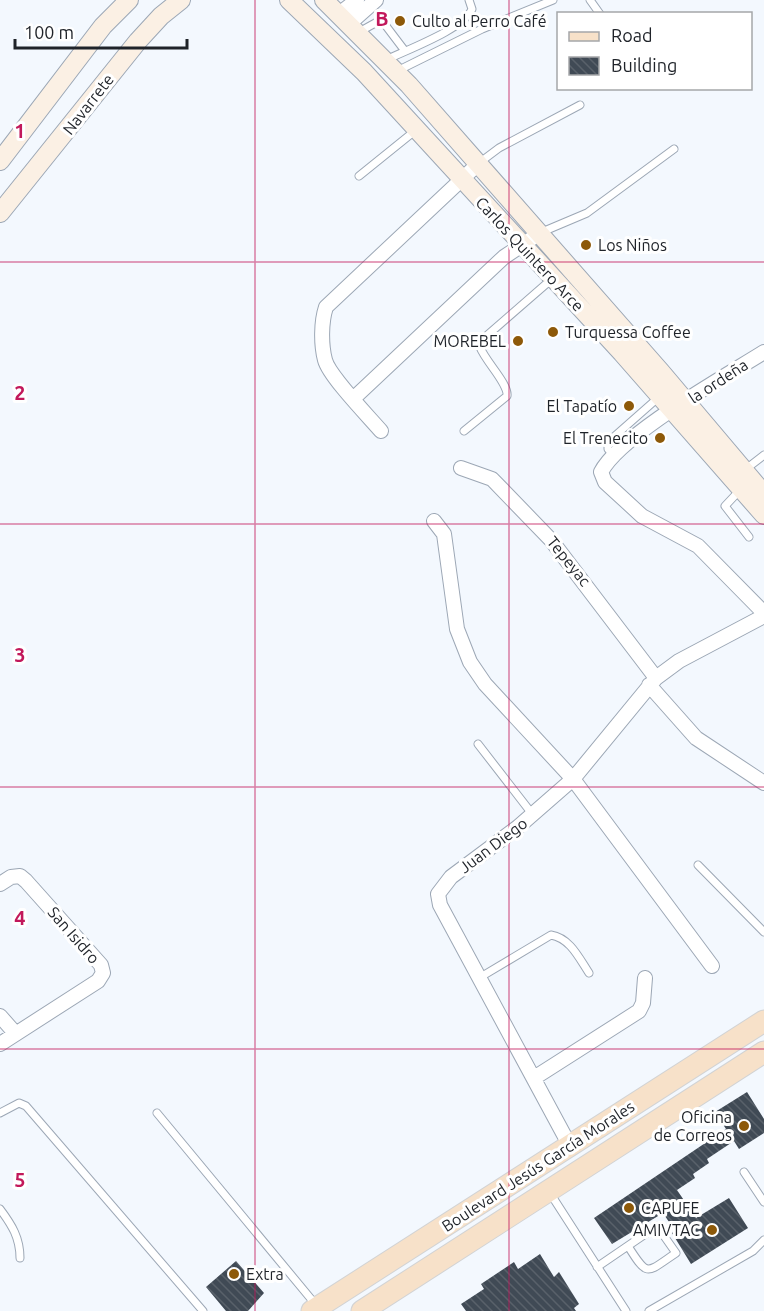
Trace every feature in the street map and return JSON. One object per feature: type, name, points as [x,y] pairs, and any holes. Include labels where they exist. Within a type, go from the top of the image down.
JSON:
[{"type":"main road","points":[[0,161],[103,26],[129,0]]},
{"type":"main road","name":"Navarrete","points":[[0,213],[138,41],[161,16],[181,0]]},
{"type":"main road","name":"Carlos Quintero Arce","points":[[289,0],[364,72],[520,244],[667,392]]},
{"type":"main road","name":"Carlos Quintero Arce","points":[[324,0],[353,14],[391,66],[540,233],[679,406],[741,489],[764,515]]},
{"type":"main road","name":"Carlos Quintero Arce","points":[[679,406],[744,471],[764,495]]},
{"type":"main road","name":"Boulevard Jesús García Morales","points":[[315,1309],[764,1021]]},
{"type":"main road","name":"Boulevard Jesús García Morales","points":[[362,1311],[764,1052]]},
{"type":"street","points":[[353,14],[376,0]]},
{"type":"street","points":[[381,431],[325,360],[323,326],[326,307],[477,165]]},
{"type":"street","points":[[354,398],[504,257],[520,244],[540,233]]},
{"type":"street","name":"la ordeña","points":[[614,456],[679,406],[764,352]]},
{"type":"street","points":[[614,456],[601,472],[606,482],[642,516],[698,546],[764,615]]},
{"type":"street","name":"Tepeyac","points":[[461,468],[492,479],[552,540],[653,682],[696,738],[764,783]]},
{"type":"street","points":[[434,521],[444,534],[457,629],[470,662],[485,684],[573,779],[712,966]]},
{"type":"street","name":"Juan Diego","points":[[570,1146],[440,905],[438,894],[451,878],[533,815],[573,779],[653,682],[679,661],[764,615]]},
{"type":"street","name":"San Isidro","points":[[0,884],[10,877],[20,876],[26,881],[101,965],[103,973],[98,981],[0,1044]]},
{"type":"street","points":[[534,1078],[639,1011],[644,1003],[645,978]]},
{"type":"street","points":[[0,1016],[15,1033]]},
{"type":"lane","points":[[391,66],[405,51],[455,26],[470,15],[472,9],[469,0]]},
{"type":"lane","points":[[391,66],[553,0]]},
{"type":"lane","points":[[353,14],[383,22],[405,51]]},
{"type":"lane","points":[[477,165],[499,148],[580,105]]},
{"type":"lane","points":[[359,176],[416,129]]},
{"type":"lane","points":[[540,233],[587,213],[674,149]]},
{"type":"lane","points":[[464,431],[507,396],[505,385],[484,360],[480,347],[483,339],[553,278]]},
{"type":"lane","points":[[614,456],[608,449],[608,442],[667,392]]},
{"type":"lane","points":[[744,471],[764,456]]},
{"type":"lane","points":[[741,489],[725,506],[748,537]]},
{"type":"lane","points":[[478,744],[533,815]]},
{"type":"lane","points":[[698,865],[764,932]]},
{"type":"lane","points":[[479,978],[551,935],[561,937],[568,943],[589,973]]},
{"type":"lane","points":[[0,1113],[19,1103],[26,1106],[203,1311]]},
{"type":"lane","points":[[157,1113],[315,1309]]},
{"type":"lane","points":[[744,1172],[764,1202]]},
{"type":"lane","points":[[548,1191],[626,1311]]},
{"type":"lane","points":[[0,1209],[13,1226],[20,1244],[20,1258]]},
{"type":"lane","points":[[597,1266],[657,1226],[676,1253],[651,1270],[641,1267],[628,1246]]},
{"type":"lane","points":[[649,1311],[753,1251],[764,1240]]},
{"type":"building","points":[[747,1092],[764,1119],[764,1133],[739,1149],[734,1141],[707,1159],[709,1163],[693,1174],[695,1178],[677,1190],[696,1218],[729,1198],[748,1228],[691,1264],[672,1233],[675,1231],[663,1213],[612,1244],[594,1218],[726,1129],[715,1112]]},
{"type":"building","points":[[540,1254],[554,1277],[559,1272],[579,1304],[574,1308],[576,1311],[466,1311],[461,1304],[484,1289],[481,1284],[514,1262],[518,1269]]},
{"type":"building","name":"Extra","points":[[236,1261],[264,1293],[248,1311],[226,1311],[206,1287]]},
{"type":"place","name":"Culto al Perro Café","points":[[400,21]]},
{"type":"place","name":"Los Niños","points":[[586,245]]},
{"type":"place","name":"Turquessa Coffee","points":[[553,332]]},
{"type":"place","name":"MOREBEL","points":[[518,341]]},
{"type":"place","name":"El Tapatío","points":[[629,406]]},
{"type":"place","name":"El Trenecito","points":[[660,438]]},
{"type":"place","name":"Oficina de Correos","points":[[744,1126]]},
{"type":"place","name":"CAPUFE","points":[[629,1208]]},
{"type":"place","name":"AMIVTAC","points":[[712,1230]]},
{"type":"place","name":"Extra","points":[[234,1274]]}]
